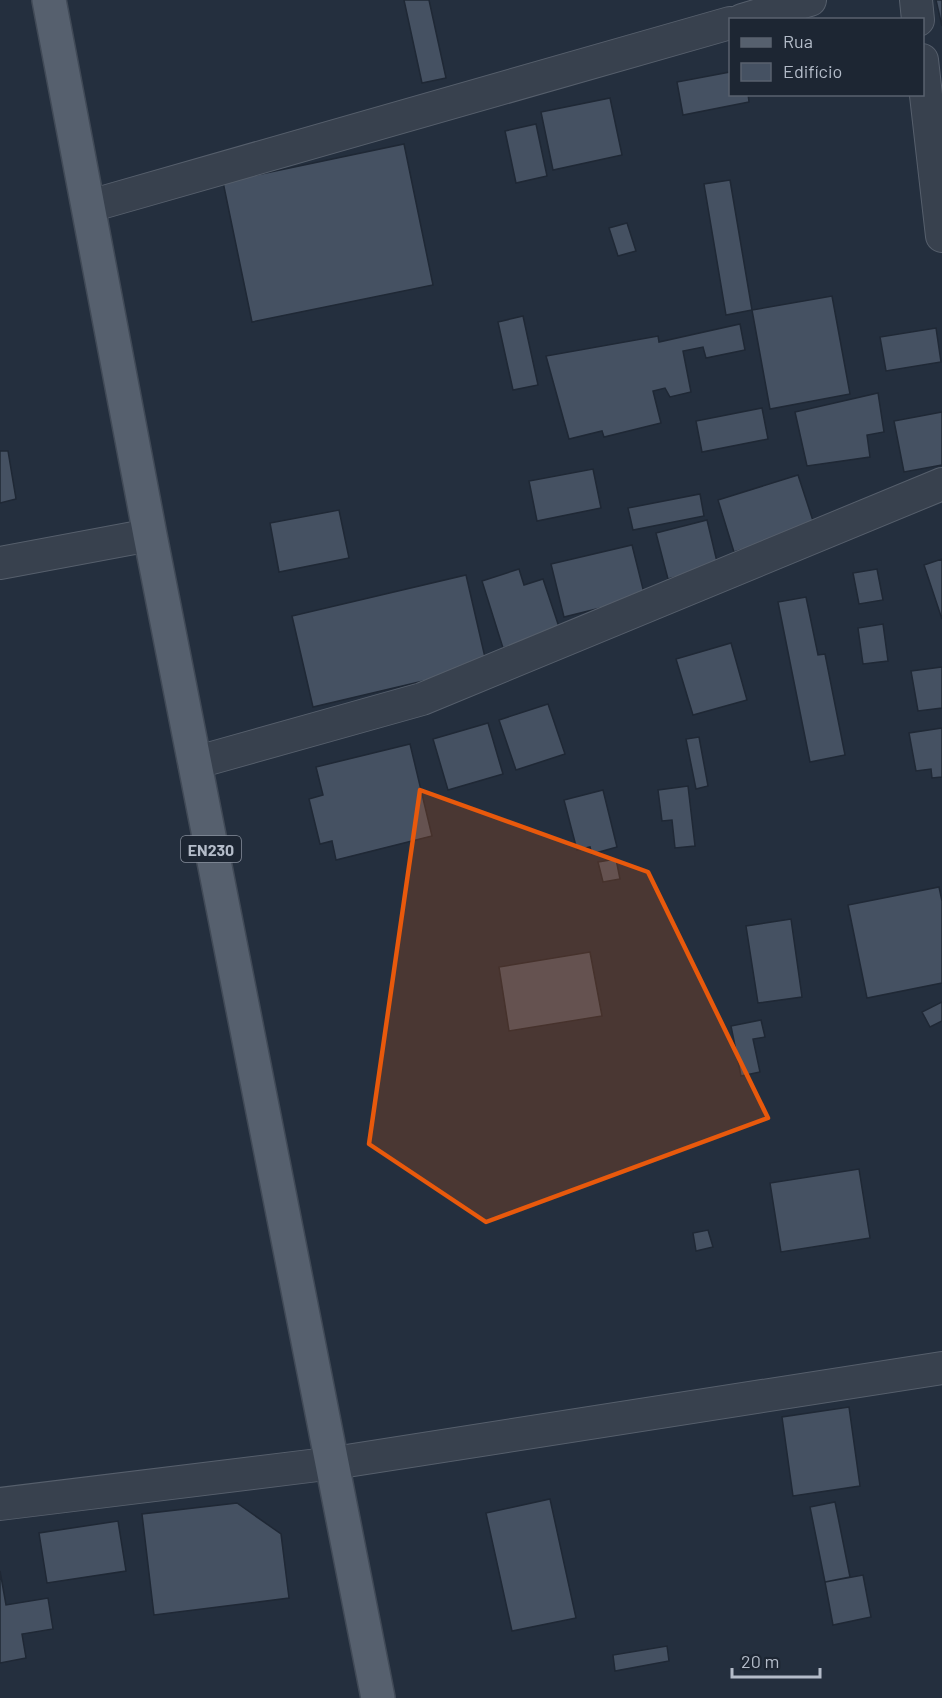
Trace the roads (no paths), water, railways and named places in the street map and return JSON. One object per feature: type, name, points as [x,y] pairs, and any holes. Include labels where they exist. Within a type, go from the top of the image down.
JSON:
[{"type":"main road","name":"EN230","points":[[49,0],[90,206],[194,763],[334,1463],[378,1698]]},
{"type":"street","points":[[749,18],[810,0]]},
{"type":"street","points":[[916,0],[918,18]]},
{"type":"street","points":[[90,206],[729,23]]},
{"type":"street","points":[[924,78],[942,236]]},
{"type":"street","points":[[194,763],[422,699],[942,484]]},
{"type":"street","points":[[0,563],[150,535]]},
{"type":"street","points":[[0,1504],[334,1463],[942,1368]]}]
